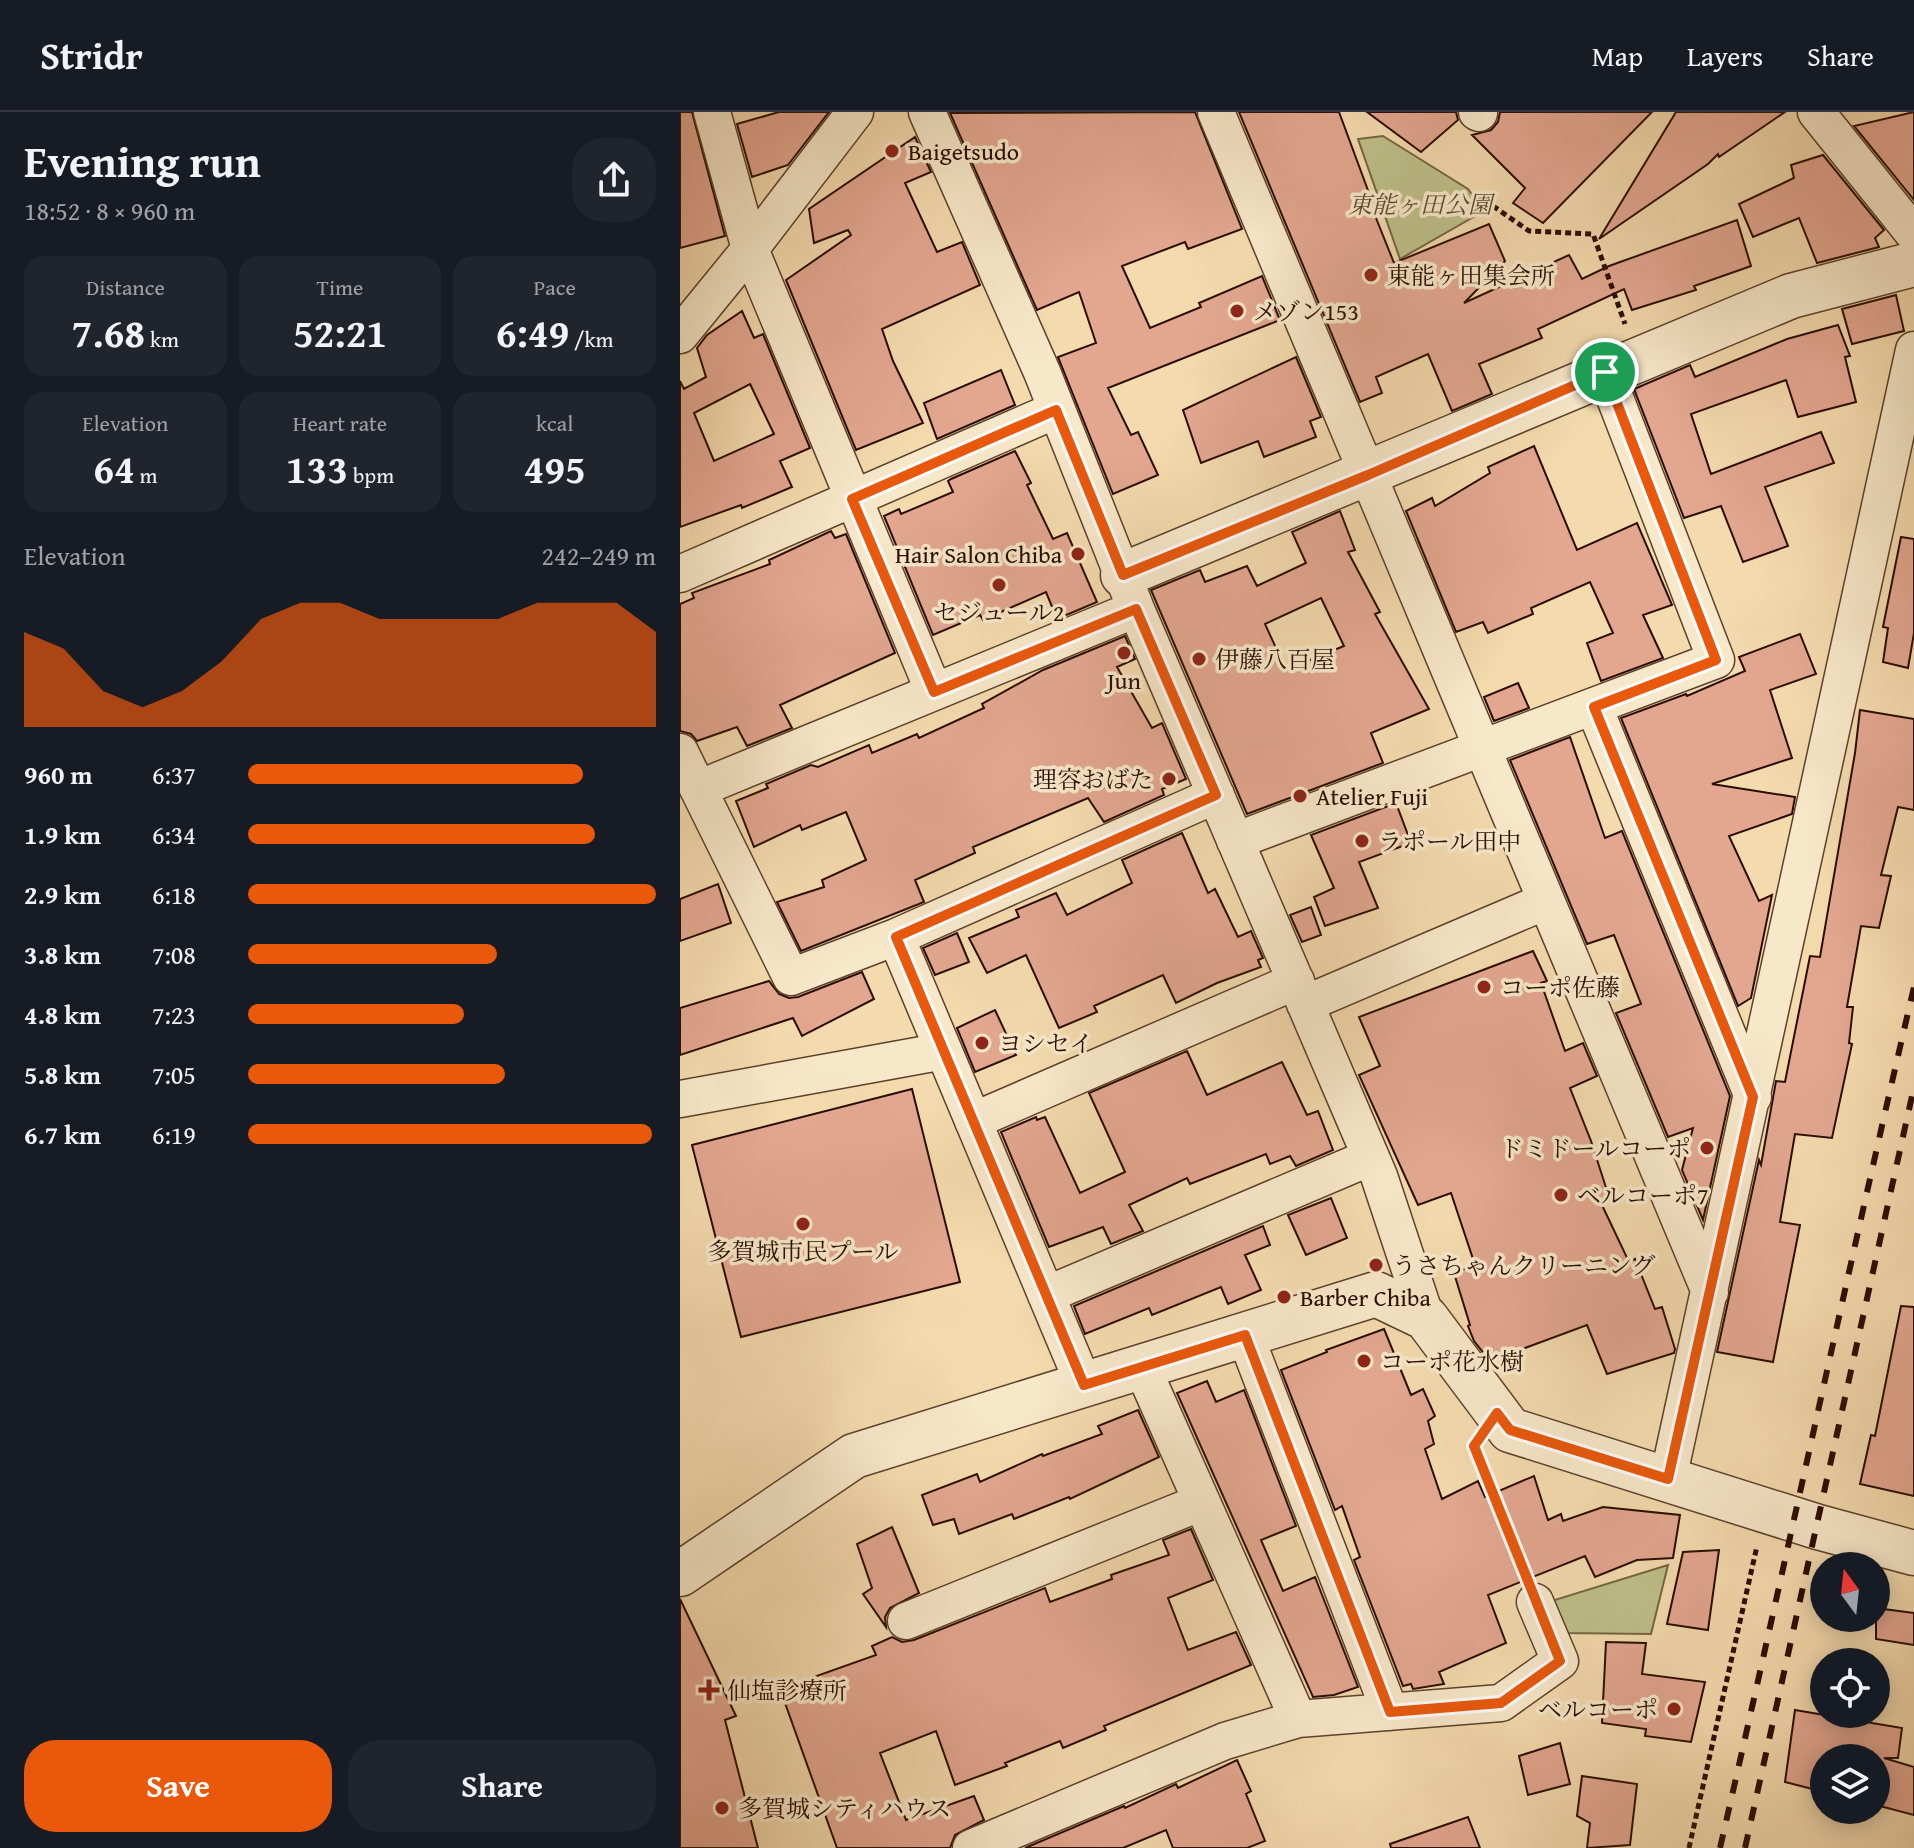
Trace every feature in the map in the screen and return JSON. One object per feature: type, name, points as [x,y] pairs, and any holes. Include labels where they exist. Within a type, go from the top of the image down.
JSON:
[{"type":"street","points":[[712,112],[750,249],[934,692]]},
{"type":"street","points":[[680,335],[855,112]]},
{"type":"street","points":[[927,112],[1371,1157],[1426,1318],[1510,1430],[1914,1553]]},
{"type":"street","points":[[1216,112],[1710,1292]]},
{"type":"street","points":[[1816,112],[1914,234]]},
{"type":"street","points":[[698,789],[934,692],[1368,475],[1621,365],[1791,296],[1914,264]]},
{"type":"street","points":[[1668,1479],[1914,350]]},
{"type":"street","points":[[1235,841],[1716,660],[1621,365]]},
{"type":"street","points":[[680,574],[1056,410]]},
{"type":"street","points":[[1594,707],[1753,1097]]},
{"type":"street","points":[[680,752],[791,977],[896,937],[1216,795]]},
{"type":"street","points":[[973,1121],[1300,992],[1546,901]]},
{"type":"street","points":[[896,937],[1084,1385]]},
{"type":"street","points":[[680,1099],[944,1051]]},
{"type":"street","points":[[1046,1295],[1371,1157]]},
{"type":"street","points":[[680,1574],[854,1456],[1376,1294],[1426,1318]]},
{"type":"street","points":[[1245,1335],[1390,1712]]},
{"type":"street","points":[[1142,1367],[1298,1719]]},
{"type":"street","points":[[906,1621],[1202,1502]]},
{"type":"street","points":[[971,1848],[1225,1741],[1298,1719],[1501,1703],[1560,1661],[1535,1602]]},
{"type":"path","points":[[1493,206],[1529,231],[1593,234],[1621,365]]},
{"type":"path","points":[[1497,1413],[1474,1446],[1535,1602]]},
{"type":"path","points":[[1689,1848],[1765,1510]]},
{"type":"green space","name":"東能ヶ田公園","points":[[1383,136],[1468,189],[1484,211],[1400,259],[1358,139]]},
{"type":"green space","points":[[1668,1565],[1651,1634],[1562,1633],[1548,1602]]},
{"type":"building","points":[[680,112],[692,112],[725,236],[680,248]]},
{"type":"building","points":[[779,112],[829,112],[788,165],[752,177],[737,124]]},
{"type":"building","points":[[1195,112],[1242,229],[1188,249],[1185,242],[1122,266],[1150,328],[1201,307],[1199,303],[1262,276],[1280,320],[1108,388],[1131,435],[1138,432],[1158,475],[1113,494],[1058,357],[1096,343],[1079,292],[1037,310],[950,113]]},
{"type":"building","points":[[1239,112],[1339,112],[1394,263],[1489,224],[1505,261],[1464,303],[1569,255],[1582,279],[1609,266],[1737,220],[1751,266],[1694,286],[1696,290],[1632,310],[1624,289],[1538,329],[1542,338],[1479,364],[1492,394],[1452,411],[1428,354],[1376,377],[1382,393],[1360,402]]},
{"type":"building","points":[[1367,112],[1456,112],[1458,120],[1421,152]]},
{"type":"building","points":[[1500,112],[1652,112],[1543,223],[1513,203],[1525,188],[1472,135],[1491,130],[1498,122]]},
{"type":"building","points":[[1676,112],[1785,112],[1719,157],[1718,154],[1599,239]]},
{"type":"building","points":[[1914,112],[1914,200],[1854,126]]},
{"type":"building","points":[[915,137],[931,172],[905,183],[937,252],[962,242],[980,285],[882,329],[893,361],[923,423],[856,450],[786,280],[851,235],[848,230],[814,243],[809,209]]},
{"type":"building","points":[[1823,155],[1884,230],[1875,238],[1879,247],[1817,263],[1799,218],[1753,237],[1739,204],[1794,178],[1791,165]]},
{"type":"building","points":[[1896,295],[1904,331],[1852,344],[1842,309]]},
{"type":"building","points":[[742,311],[754,338],[763,334],[810,448],[780,461],[792,487],[742,508],[741,505],[680,527],[680,381],[684,389],[706,377],[697,348],[707,335]],"holes":[[[750,384],[774,434],[714,461],[694,413]]]},
{"type":"building","points":[[1838,325],[1850,356],[1845,357],[1856,402],[1798,417],[1786,380],[1691,414],[1711,474],[1821,432],[1834,463],[1765,487],[1788,546],[1743,562],[1721,506],[1684,518],[1634,389],[1690,365],[1695,377],[1787,339]]},
{"type":"building","points":[[1296,357],[1321,417],[1310,421],[1316,437],[1264,457],[1258,441],[1201,463],[1183,410]]},
{"type":"building","points":[[1001,370],[1015,405],[937,439],[924,403]]},
{"type":"building","points":[[1534,446],[1577,550],[1637,523],[1672,605],[1643,615],[1663,658],[1601,681],[1587,643],[1613,633],[1590,582],[1531,608],[1533,614],[1488,633],[1483,622],[1456,632],[1406,511],[1432,498],[1435,506],[1490,473],[1488,467]]},
{"type":"building","points":[[1015,451],[1031,483],[1027,485],[1053,539],[1067,533],[1097,602],[1057,619],[1046,592],[983,620],[980,615],[933,635],[884,516],[899,509],[901,514],[953,492],[948,481],[951,479]]},
{"type":"building","points":[[1340,511],[1355,550],[1348,552],[1380,612],[1375,614],[1429,709],[1371,733],[1383,763],[1247,814],[1151,590],[1200,570],[1205,582],[1247,566],[1257,586],[1306,563],[1292,532]],"holes":[[[1321,598],[1344,646],[1286,670],[1265,624]]]},
{"type":"building","points":[[831,531],[835,538],[846,534],[895,653],[780,705],[792,728],[747,746],[737,727],[697,741],[691,734],[680,731],[680,604],[694,598],[692,593],[770,564],[769,560]]},
{"type":"building","points":[[1901,537],[1914,539],[1914,633],[1908,668],[1883,662],[1888,628],[1883,627]]},
{"type":"building","points":[[1800,634],[1816,674],[1770,690],[1792,758],[1712,784],[1795,797],[1792,814],[1729,836],[1759,901],[1772,895],[1751,998],[1738,1006],[1621,718],[1687,696],[1745,671],[1739,657]]},
{"type":"building","points":[[1125,636],[1135,659],[1117,667],[1152,728],[1162,723],[1186,779],[1162,789],[1164,795],[1104,822],[1088,798],[973,847],[975,853],[915,880],[924,902],[801,951],[777,902],[824,887],[822,880],[866,860],[846,812],[802,830],[800,825],[754,847],[736,801],[811,765],[818,767],[869,745],[872,753],[917,734],[919,738],[984,708],[982,704],[1043,670]]},
{"type":"building","points":[[1518,683],[1529,708],[1494,721],[1484,697]]},
{"type":"building","points":[[1860,710],[1914,719],[1914,810],[1898,807],[1881,875],[1891,876],[1879,928],[1861,926],[1847,1007],[1853,1007],[1849,1043],[1852,1044],[1832,1138],[1795,1134],[1780,1222],[1800,1225],[1773,1362],[1717,1352],[1759,1160],[1761,1165],[1776,1081],[1785,1082],[1810,956],[1820,957]]},
{"type":"building","points":[[1570,737],[1605,838],[1622,831],[1730,1096],[1703,1220],[1682,1170],[1693,1128],[1668,1137],[1616,1013],[1641,1004],[1614,935],[1587,944],[1510,760]]},
{"type":"building","points":[[1396,803],[1411,843],[1359,862],[1378,908],[1325,926],[1314,897],[1334,888],[1311,835]]},
{"type":"building","points":[[1182,833],[1208,893],[1215,889],[1238,937],[1251,931],[1263,958],[1258,960],[1261,967],[1217,983],[1176,1003],[1163,975],[1094,1006],[1097,1012],[1059,1028],[1026,955],[987,973],[969,938],[1019,917],[1016,910],[1056,893],[1067,915],[1132,883],[1122,860]]},
{"type":"building","points":[[718,884],[731,923],[680,941],[680,899]]},
{"type":"building","points":[[1311,907],[1321,935],[1302,942],[1290,915]]},
{"type":"building","points":[[957,933],[969,962],[935,975],[923,948]]},
{"type":"building","points":[[1533,951],[1547,981],[1541,983],[1565,1051],[1583,1043],[1597,1076],[1570,1088],[1610,1200],[1601,1203],[1629,1262],[1635,1259],[1655,1309],[1662,1307],[1675,1349],[1674,1353],[1607,1374],[1587,1325],[1490,1361],[1474,1341],[1454,1273],[1475,1265],[1451,1193],[1418,1205],[1359,1075],[1380,1066],[1359,1017]]},
{"type":"building","points":[[862,972],[874,999],[802,1036],[793,1018],[680,1055],[680,1008],[769,981],[779,994],[798,997]]},
{"type":"building","name":"ヨシセイ","points":[[995,1010],[1016,1055],[975,1072],[957,1028]]},
{"type":"building","points":[[1187,1051],[1207,1095],[1282,1062],[1307,1115],[1318,1111],[1333,1150],[1296,1166],[1290,1156],[1270,1164],[1266,1154],[1190,1184],[1187,1178],[1129,1205],[1143,1231],[1111,1244],[1103,1227],[1049,1247],[1001,1132],[1036,1117],[1037,1120],[1045,1117],[1080,1193],[1125,1172],[1089,1093]]},
{"type":"building","points":[[912,1089],[960,1282],[741,1337],[692,1145]]},
{"type":"building","points":[[1331,1198],[1347,1238],[1306,1255],[1288,1215]]},
{"type":"building","points":[[1263,1226],[1270,1245],[1245,1255],[1261,1290],[1228,1304],[1221,1287],[1152,1315],[1149,1308],[1085,1334],[1074,1306]]},
{"type":"building","points":[[1901,1306],[1914,1307],[1914,1496],[1860,1484],[1871,1435],[1875,1436]]},
{"type":"building","points":[[1384,1329],[1411,1395],[1423,1389],[1435,1416],[1428,1421],[1434,1444],[1425,1449],[1442,1499],[1478,1481],[1485,1497],[1534,1476],[1548,1520],[1561,1514],[1563,1521],[1603,1507],[1680,1515],[1673,1558],[1637,1560],[1595,1577],[1585,1556],[1488,1595],[1506,1643],[1439,1672],[1444,1684],[1413,1689],[1411,1684],[1403,1686],[1354,1560],[1360,1557],[1342,1506],[1335,1510],[1281,1370]]},
{"type":"building","points":[[1207,1381],[1216,1402],[1244,1390],[1296,1526],[1261,1540],[1283,1591],[1315,1577],[1358,1687],[1334,1695],[1313,1697],[1177,1393]]},
{"type":"building","points":[[1138,1410],[1159,1457],[1070,1499],[1014,1519],[1012,1514],[959,1534],[954,1519],[933,1525],[922,1495],[977,1474],[980,1482],[1042,1454],[1102,1434],[1098,1426]]},
{"type":"building","points":[[892,1527],[919,1593],[890,1608],[885,1617],[886,1627],[863,1594],[872,1588],[857,1544]]},
{"type":"building","points":[[1191,1529],[1213,1580],[1168,1598],[1188,1650],[1236,1632],[1251,1665],[1104,1726],[1106,1730],[1063,1748],[1060,1741],[1005,1763],[1007,1766],[955,1785],[936,1731],[880,1753],[906,1820],[974,1796],[984,1820],[955,1835],[950,1848],[837,1848],[780,1689],[876,1655],[872,1646],[892,1637],[902,1642],[914,1640],[1045,1588],[1050,1602],[1112,1579],[1111,1575],[1169,1555],[1163,1540]]},
{"type":"building","points":[[1719,1550],[1708,1630],[1667,1624],[1683,1552]]},
{"type":"building","points":[[680,1599],[736,1716],[725,1720],[758,1848],[680,1848]]},
{"type":"building","points":[[1890,1610],[1914,1613],[1914,1645],[1876,1639],[1876,1632],[1890,1632]]},
{"type":"building","points":[[1606,1642],[1646,1643],[1642,1674],[1705,1682],[1691,1742],[1645,1736],[1646,1729],[1602,1723]]},
{"type":"building","points":[[1795,1710],[1810,1713],[1810,1728],[1902,1728],[1898,1758],[1890,1758],[1890,1744],[1810,1744],[1810,1788],[1785,1782]]},
{"type":"building","points":[[1560,1743],[1570,1784],[1528,1795],[1519,1756]]},
{"type":"building","points":[[1237,1760],[1251,1791],[1246,1794],[1265,1841],[1247,1848],[1173,1848],[1166,1830],[1123,1848],[1025,1848],[1176,1784],[1178,1788]]},
{"type":"building","points":[[1890,1760],[1914,1767],[1914,1815],[1890,1809]]},
{"type":"building","points":[[1582,1776],[1637,1784],[1630,1845],[1587,1848],[1590,1823],[1577,1816]]},
{"type":"building","points":[[1468,1817],[1480,1848],[1391,1848],[1390,1844]]},
{"type":"railway","points":[[1720,1848],[1914,987]]},
{"type":"railway","points":[[1745,1848],[1914,1087]]},
{"type":"place","name":"Baigetsudo","points":[[892,151]]},
{"type":"place","name":"東能ヶ田集会所","points":[[1371,275]]},
{"type":"place","name":"メゾン153","points":[[1237,311]]},
{"type":"place","name":"Hair Salon Chiba","points":[[1078,554]]},
{"type":"place","name":"セジュール2","points":[[999,585]]},
{"type":"place","name":"Jun","points":[[1124,653]]},
{"type":"place","name":"伊藤八百屋","points":[[1199,659]]},
{"type":"place","name":"理容おばた","points":[[1169,779]]},
{"type":"place","name":"Atelier Fuji","points":[[1300,796]]},
{"type":"place","name":"ラポール田中","points":[[1362,841]]},
{"type":"place","name":"コーポ佐藤","points":[[1484,987]]},
{"type":"place","name":"ヨシセイ","points":[[982,1043]]},
{"type":"place","name":"ドミドールコーポ","points":[[1707,1148]]},
{"type":"place","name":"ベルコーポ7","points":[[1561,1195]]},
{"type":"place","name":"多賀城市民プール","points":[[803,1224]]},
{"type":"place","name":"うさちゃんクリーニング","points":[[1376,1265]]},
{"type":"place","name":"Barber Chiba","points":[[1284,1297]]},
{"type":"place","name":"コーポ花水樹","points":[[1364,1361]]},
{"type":"place","name":"仙塩診療所","points":[[709,1690]]},
{"type":"place","name":"ベルコーポ","points":[[1674,1709]]},
{"type":"place","name":"多賀城シティハウス","points":[[722,1808]]},
{"type":"route","points":[[1605,372],[1716,660],[1594,707],[1753,1097],[1668,1479],[1510,1430],[1497,1413],[1474,1446],[1560,1661],[1501,1703],[1390,1712],[1245,1335],[1084,1385],[896,937],[1216,795],[1136,609],[934,692],[852,499],[1056,410],[1123,575],[1368,475],[1605,372]]}]
